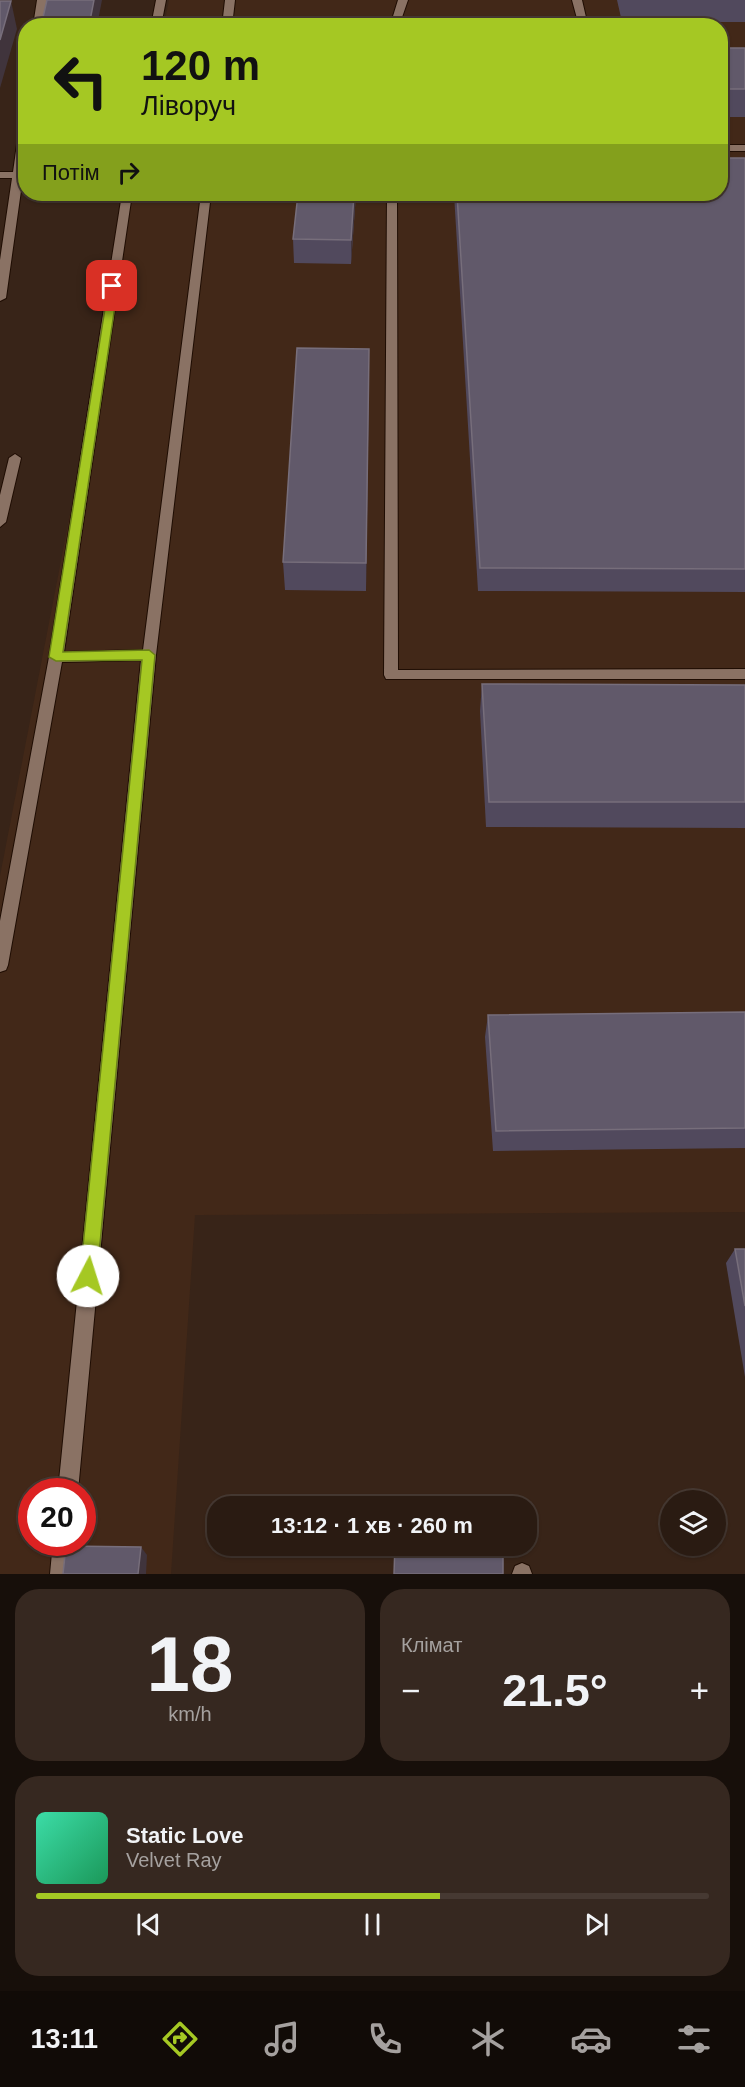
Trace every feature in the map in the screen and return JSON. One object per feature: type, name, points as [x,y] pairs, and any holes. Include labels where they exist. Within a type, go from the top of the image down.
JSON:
[{"type":"lane","points":[[39,18],[42,0]]},
{"type":"lane","points":[[158,18],[161,0]]},
{"type":"lane","points":[[228,18],[230,0]]},
{"type":"lane","points":[[397,18],[403,0]]},
{"type":"lane","points":[[577,0],[582,18]]},
{"type":"lane","points":[[728,148],[745,148]]},
{"type":"lane","points":[[0,298],[18,169]]},
{"type":"lane","points":[[0,175],[17,176]]},
{"type":"lane","points":[[0,965],[56,657],[126,201]]},
{"type":"lane","points":[[69,1478],[149,655],[205,201]]},
{"type":"lane","points":[[392,201],[391,675],[745,674]]},
{"type":"lane","points":[[0,522],[15,458]]},
{"type":"lane","points":[[56,657],[149,655]]},
{"type":"lane","points":[[60,1574],[62,1556]]},
{"type":"shaded area","points":[[169,0],[745,0],[745,1212],[195,1215],[171,1574],[0,1574],[0,876],[131,201],[728,201],[728,18],[165,18]]},
{"type":"building","points":[[47,0],[94,0],[91,18],[43,18]]},
{"type":"building","points":[[0,1],[11,1],[0,40]]},
{"type":"building","points":[[728,48],[745,48],[745,89],[728,89]]},
{"type":"building","points":[[728,158],[745,158],[745,569],[480,568],[457,201],[728,201]]},
{"type":"building","points":[[297,201],[354,201],[351,240],[293,239]]},
{"type":"building","points":[[297,348],[369,349],[366,563],[283,562]]},
{"type":"building","points":[[482,684],[745,685],[745,802],[489,802]]},
{"type":"building","points":[[745,1012],[745,1128],[496,1131],[488,1015]]},
{"type":"building","points":[[735,1249],[745,1249],[745,1306]]},
{"type":"building","points":[[96,1546],[141,1547],[138,1574],[63,1574],[65,1556],[96,1556]]},
{"type":"building","points":[[395,1556],[503,1556],[503,1574],[394,1574]]},
{"type":"route","points":[[88,1276],[149,655],[56,657],[112,286]]}]
